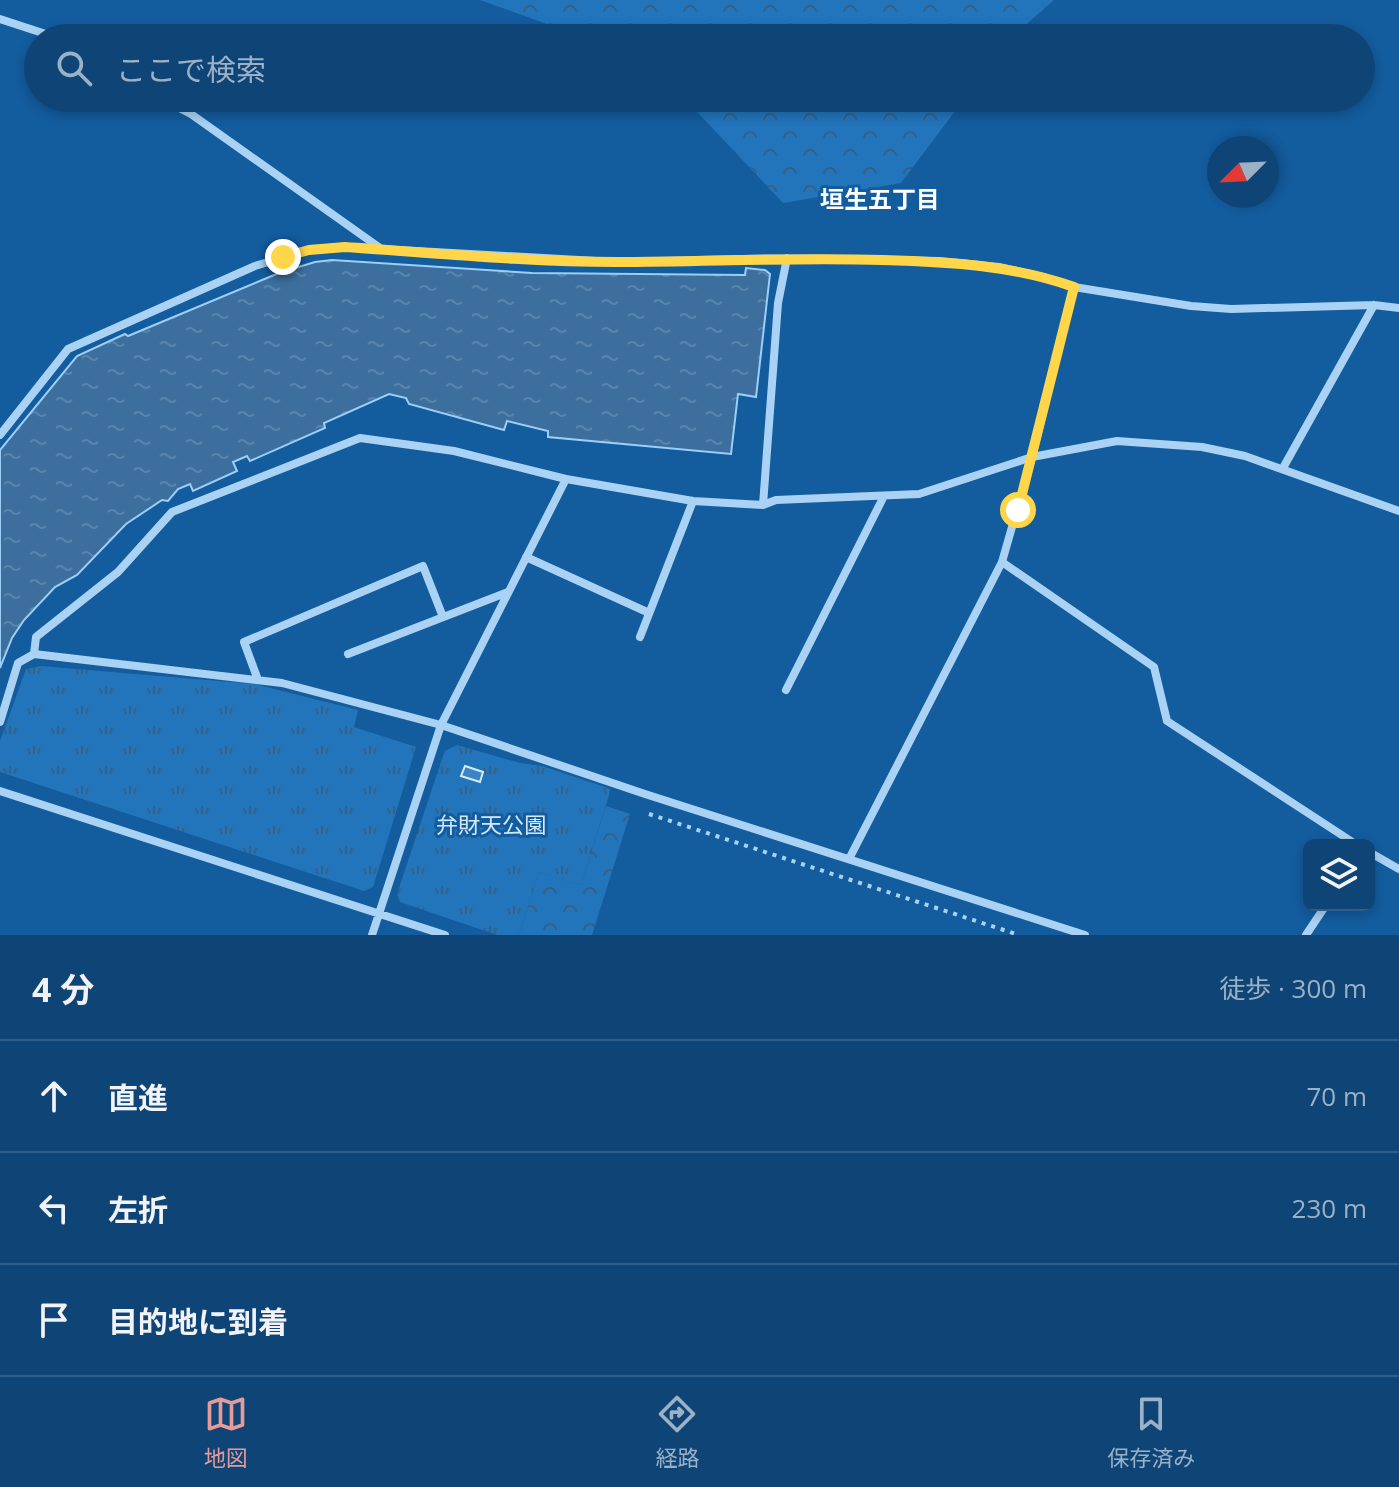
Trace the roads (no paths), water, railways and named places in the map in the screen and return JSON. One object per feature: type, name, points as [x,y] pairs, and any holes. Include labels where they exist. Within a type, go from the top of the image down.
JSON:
[{"type":"street","points":[[0,19],[24,27]]},
{"type":"street","points":[[187,112],[380,249]]},
{"type":"street","points":[[0,435],[68,349],[255,266],[309,250],[345,247],[615,262],[787,258],[940,261],[984,266],[1043,277],[1074,287],[1191,306],[1231,309],[1374,305],[1399,308]]},
{"type":"street","points":[[763,505],[778,303],[787,258]]},
{"type":"street","points":[[849,859],[1002,562],[1032,457],[1074,287]]},
{"type":"street","points":[[1283,468],[1374,305]]},
{"type":"street","points":[[34,654],[36,637],[118,572],[172,512],[360,438],[454,451],[566,479],[693,501],[763,505],[776,500],[919,494],[1032,457],[1117,441],[1202,447],[1245,456],[1399,511]]},
{"type":"street","points":[[372,935],[441,725],[566,479]]},
{"type":"street","points":[[786,690],[884,496]]},
{"type":"street","points":[[640,637],[647,612],[693,501]]},
{"type":"street","points":[[526,557],[647,612]]},
{"type":"street","points":[[1002,562],[1154,667],[1167,721],[1348,839]]},
{"type":"street","points":[[258,680],[244,642],[423,566],[443,617]]},
{"type":"street","points":[[348,654],[509,591]]},
{"type":"street","points":[[0,722],[18,663],[34,654],[282,683],[441,725],[1085,935]]},
{"type":"street","points":[[0,791],[445,935]]},
{"type":"street","points":[[1375,855],[1399,869]]},
{"type":"street","points":[[1306,935],[1322,911]]},
{"type":"water","points":[[332,260],[532,273],[745,275],[746,268],[765,270],[770,274],[756,397],[738,394],[731,454],[548,437],[548,431],[507,421],[504,430],[409,404],[406,398],[389,394],[324,423],[325,428],[250,461],[247,456],[233,462],[237,471],[193,491],[190,484],[178,489],[168,501],[162,500],[126,524],[77,575],[55,587],[24,620],[12,638],[0,668],[0,450],[77,356],[279,273]]},
{"type":"district","name":"垣生五丁目","points":[[880,198]]},
{"type":"park label","name":"弁財天公園","points":[[491,824]]}]
